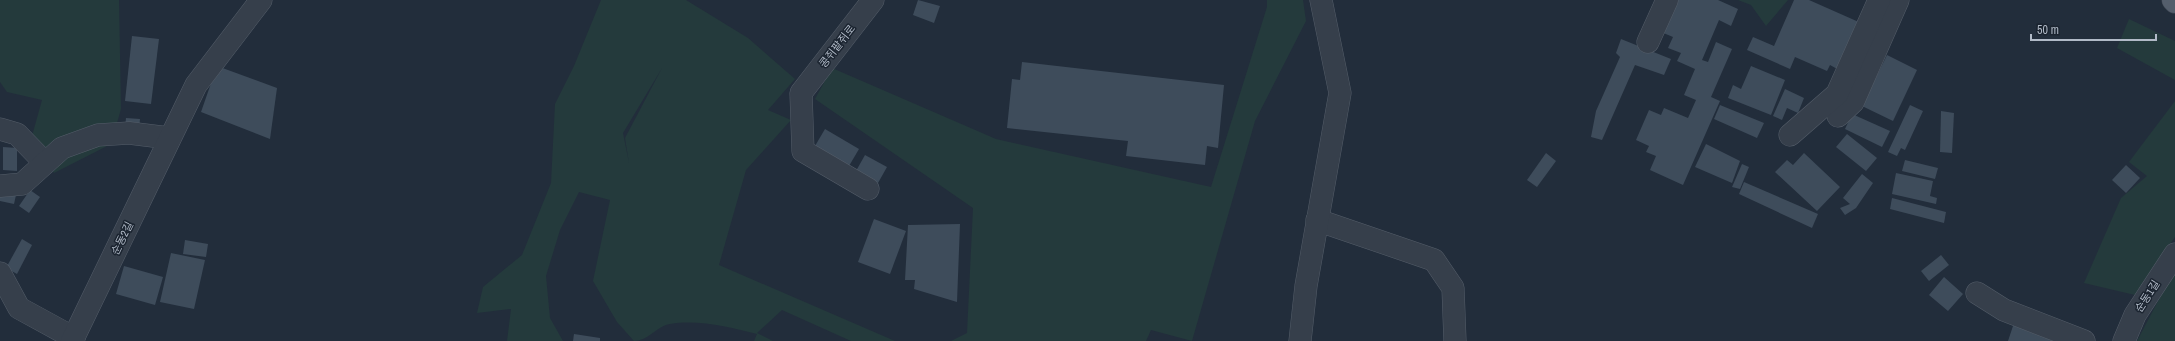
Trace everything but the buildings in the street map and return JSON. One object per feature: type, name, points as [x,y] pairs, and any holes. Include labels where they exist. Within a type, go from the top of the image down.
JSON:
[{"type":"street","name":"순동2길","points":[[0,274],[19,308],[73,340],[196,85],[261,0]]},
{"type":"street","name":"콩쥐팥쥐로","points":[[868,189],[803,151],[801,93],[873,0]]},
{"type":"street","points":[[1300,341],[1306,286],[1340,94],[1321,0]]},
{"type":"street","points":[[1648,42],[1667,0]]},
{"type":"street","points":[[1790,135],[1837,94],[1879,0]]},
{"type":"street","points":[[1838,116],[1853,102],[1898,0]]},
{"type":"street","points":[[0,129],[17,134],[45,163]]},
{"type":"street","points":[[0,186],[22,184],[62,148],[98,135],[129,133],[170,138]]},
{"type":"street","points":[[1318,220],[1434,260],[1453,288],[1455,341]]},
{"type":"street","name":"순동1길","points":[[2124,341],[2135,315],[2175,254]]},
{"type":"street","points":[[1977,293],[2004,310],[2084,341]]},
{"type":"green space","points":[[0,0],[119,0],[121,109],[111,144],[54,173],[32,136],[42,100],[7,92],[0,82]]},
{"type":"green space","points":[[601,0],[686,0],[748,38],[795,79],[768,110],[791,120],[746,170],[719,265],[895,341],[851,341],[782,310],[757,333],[773,341],[754,341],[757,334],[725,326],[692,322],[665,325],[644,339],[634,341],[617,322],[593,281],[610,200],[579,192],[560,230],[546,276],[550,318],[563,341],[507,341],[511,309],[477,313],[483,287],[522,255],[551,183],[555,104],[574,66]],"holes":[[[662,68],[625,138],[629,163],[623,133]]]},
{"type":"green space","points":[[1267,0],[1303,0],[1306,21],[1255,121],[1192,341],[1151,330],[1146,341],[951,341],[967,333],[973,208],[815,99],[832,68],[996,139],[1211,187],[1267,7]]},
{"type":"green space","points":[[1738,0],[1788,0],[1766,26],[1751,5]]},
{"type":"green space","points":[[2129,19],[2175,41],[2175,80],[2117,48]]},
{"type":"green space","points":[[2175,101],[2175,237],[2135,295],[2084,283],[2121,198],[2147,176],[2129,162]]},
{"type":"green space","points":[[2175,269],[2175,341],[2137,341]]}]
